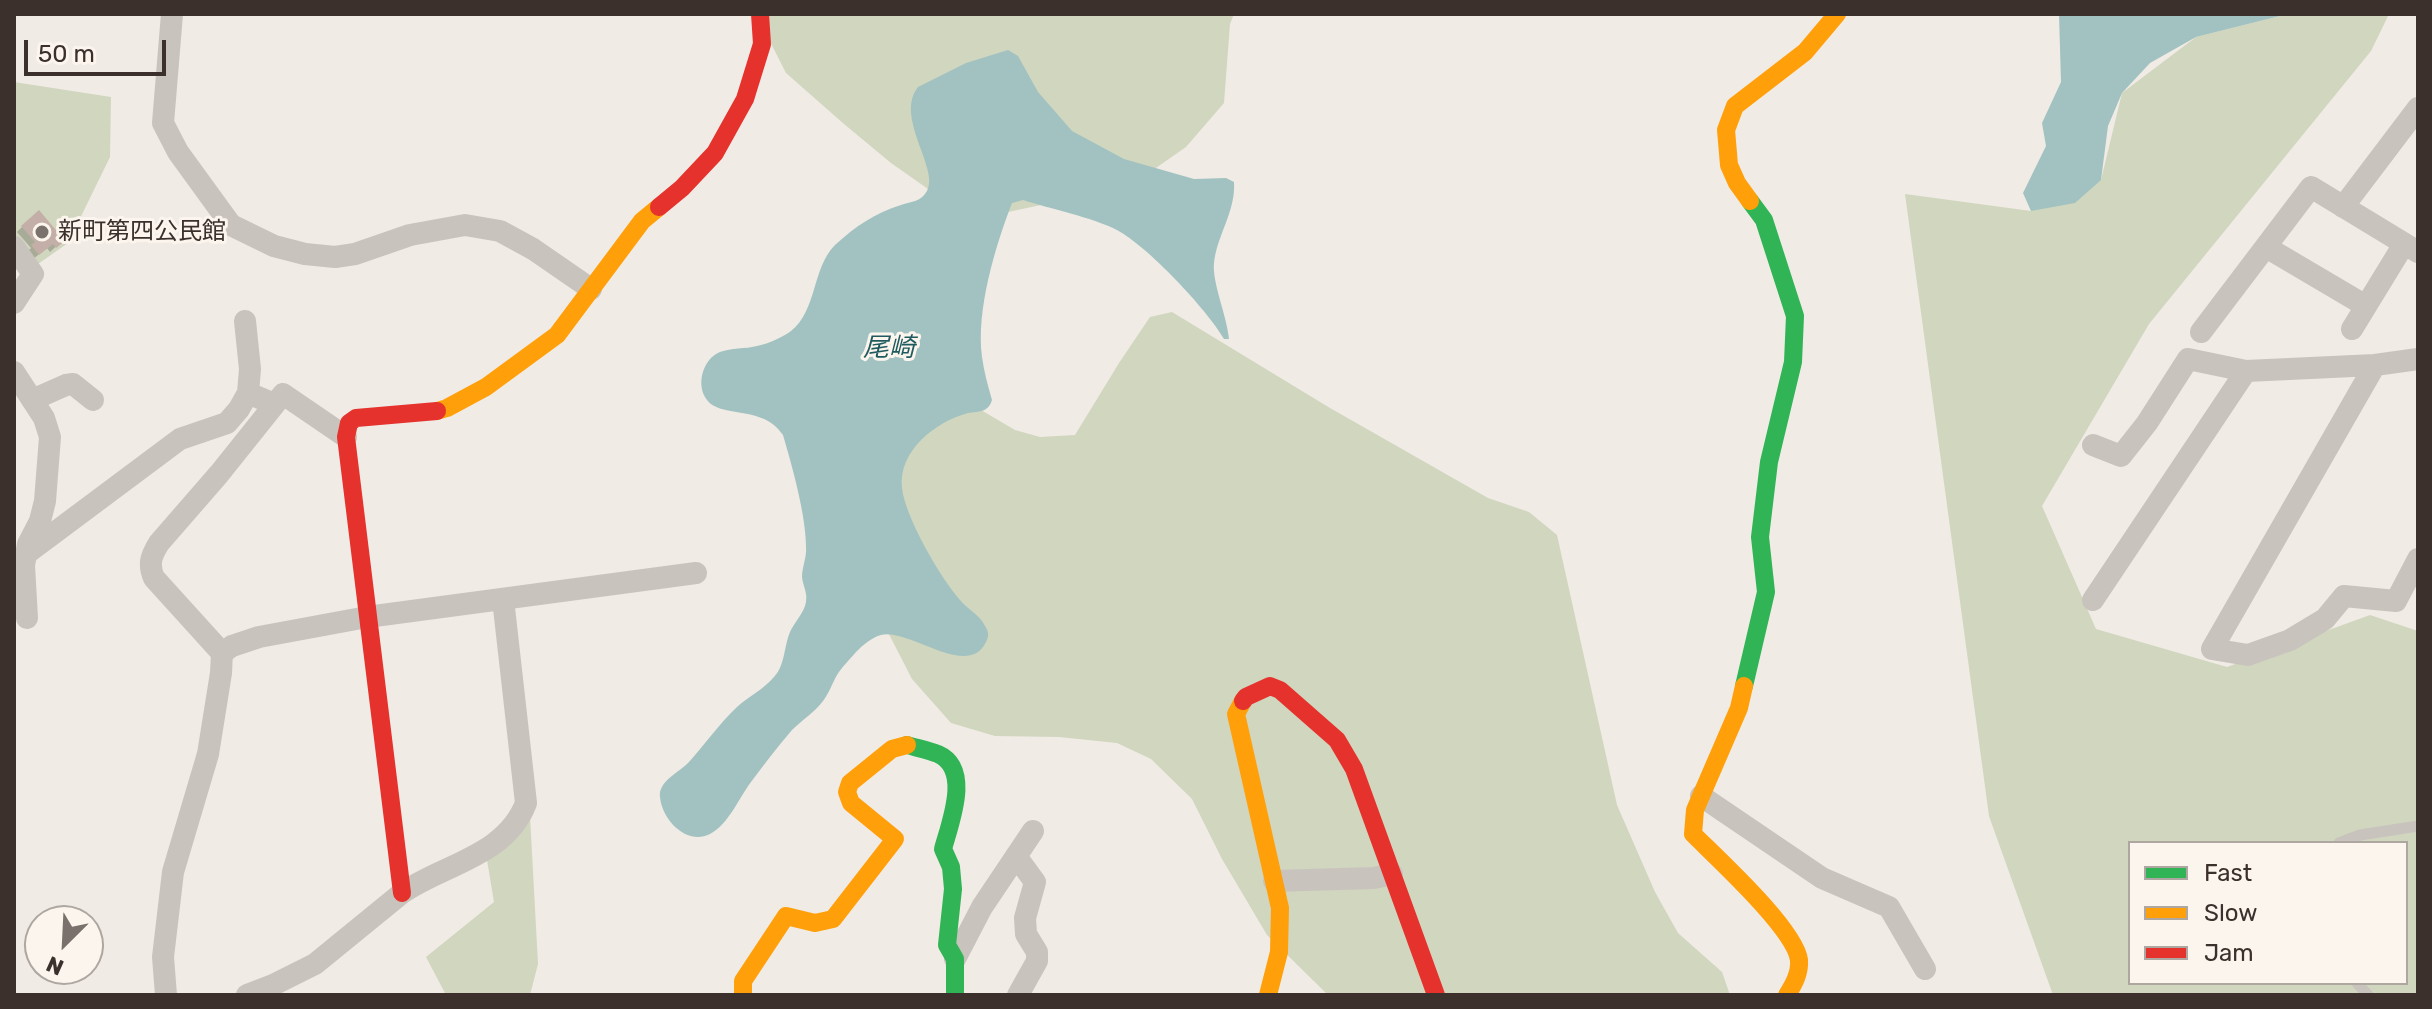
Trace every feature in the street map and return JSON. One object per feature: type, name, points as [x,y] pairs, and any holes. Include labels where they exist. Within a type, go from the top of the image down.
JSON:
[{"type":"street","points":[[172,14],[163,123],[178,152],[231,225],[274,246],[335,257],[355,254],[410,235],[465,225],[500,231],[533,249],[591,289]]},
{"type":"street","points":[[402,893],[346,437],[350,421],[447,408],[486,387],[557,335],[642,221],[682,188],[715,153],[745,99],[762,44],[760,14]]},
{"type":"street","points":[[1787,995],[1798,977],[1798,952],[1786,932],[1693,834],[1695,810],[1739,708],[1766,592],[1760,537],[1769,462],[1793,362],[1795,316],[1764,220],[1737,183],[1729,165],[1726,130],[1735,106],[1805,52],[1837,14]]},
{"type":"street","points":[[2343,207],[2418,108]]},
{"type":"street","points":[[2201,332],[2311,187],[2411,248],[2352,329]]},
{"type":"street","points":[[14,247],[33,274],[14,303]]},
{"type":"street","points":[[2266,247],[2366,306]]},
{"type":"street","points":[[26,554],[180,439],[227,423],[248,393],[250,369],[245,321]]},
{"type":"street","points":[[2093,445],[2121,456],[2147,423],[2188,359],[2246,371],[2375,365],[2418,359]]},
{"type":"street","points":[[2375,365],[2212,649],[2248,655],[2290,640],[2325,619],[2344,596],[2407,603],[2418,559]]},
{"type":"street","points":[[2093,600],[2246,371]]},
{"type":"street","points":[[14,372],[44,418],[50,437],[45,501],[24,565],[27,618]]},
{"type":"street","points":[[32,400],[73,384],[93,400]]},
{"type":"street","points":[[248,393],[274,404]]},
{"type":"street","points":[[166,995],[163,957],[173,872],[208,754],[222,653],[154,578],[150,568],[152,556],[159,543],[283,394],[346,437]]},
{"type":"street","points":[[222,653],[232,646],[259,637],[367,617],[696,573]]},
{"type":"street","points":[[247,995],[315,964],[402,893],[487,850],[521,817],[526,803],[503,599]]},
{"type":"street","points":[[1268,995],[1279,952],[1280,908],[1236,714],[1246,697],[1270,686],[1280,690],[1337,740],[1354,769],[1436,995]]},
{"type":"street","points":[[743,995],[743,981],[786,916],[813,923],[833,919],[895,839],[851,803],[847,792],[850,783],[892,749],[907,745],[941,755],[952,767],[957,785],[956,804],[943,849],[951,867],[953,889],[947,945],[955,959]]},
{"type":"street","points":[[1701,796],[1822,878],[1889,907],[1925,969]]},
{"type":"street","points":[[955,995],[955,959],[982,907],[1033,831]]},
{"type":"street","points":[[1016,856],[1035,882],[1025,918],[1026,934],[1037,952],[1037,961],[1018,995]]},
{"type":"street","points":[[1274,881],[1374,878],[1392,874]]},
{"type":"lane","points":[[2344,841],[2360,835],[2418,826]]},
{"type":"green space","points":[[756,14],[1234,14],[1230,24],[1224,103],[1186,147],[1130,186],[994,215],[948,203],[891,163],[844,124],[786,73]]},
{"type":"green space","points":[[2288,14],[2389,14],[2371,51],[2149,324],[2042,506],[2096,629],[2227,667],[2370,615],[2418,631],[2418,995],[2053,995],[1989,816],[1905,194],[2031,211],[2101,180],[2122,93],[2196,37]]},
{"type":"green space","points":[[14,82],[111,97],[110,157],[68,243],[38,264],[14,237]]},
{"type":"green space","points":[[1172,312],[1330,408],[1488,498],[1529,512],[1557,535],[1617,805],[1655,892],[1678,933],[1722,972],[1730,995],[1328,995],[1267,935],[1222,859],[1192,799],[1151,759],[1117,743],[1059,737],[995,736],[951,723],[912,679],[875,607],[850,414],[935,383],[1015,430],[1040,437],[1075,435],[1150,317]]},
{"type":"green space","points":[[530,816],[538,964],[530,995],[446,995],[426,957],[494,902],[487,860]]},
{"type":"water","points":[[2059,14],[2288,14],[2196,37],[2150,63],[2122,93],[2108,126],[2101,180],[2075,203],[2031,211],[2023,193],[2046,146],[2042,123],[2061,82]]},
{"type":"water","name":"尾崎","points":[[1008,50],[1018,56],[1038,92],[1072,131],[1124,159],[1194,179],[1226,178],[1234,182],[1232,203],[1214,263],[1229,339],[1224,339],[1175,279],[1130,238],[1107,225],[1083,217],[1023,200],[1012,203],[993,259],[984,299],[982,357],[992,400],[986,409],[943,423],[921,440],[912,450],[902,475],[905,500],[917,531],[952,590],[983,622],[988,632],[986,642],[977,652],[966,656],[952,655],[893,635],[881,635],[871,640],[841,669],[819,705],[781,743],[722,824],[701,837],[685,834],[665,814],[660,797],[662,786],[689,762],[737,707],[778,672],[790,632],[806,602],[802,577],[806,551],[804,520],[783,435],[764,419],[711,404],[702,386],[705,367],[720,352],[762,345],[791,331],[806,312],[822,265],[835,245],[874,216],[925,195],[928,170],[911,113],[912,99],[918,87],[966,63]]},
{"type":"building","points":[[39,210],[65,241],[56,248],[53,244],[39,255],[31,245],[35,242],[21,226]]},
{"type":"traffic: fast","points":[[1744,686],[1766,592],[1760,537],[1769,462],[1793,362],[1795,316],[1764,220],[1750,201]]},
{"type":"traffic: fast","points":[[907,745],[938,754],[948,761],[954,772],[956,797],[943,849],[951,867],[953,889],[947,945],[955,959],[955,995]]},
{"type":"traffic: slow","points":[[1750,201],[1729,165],[1726,130],[1735,106],[1805,52],[1837,14]]},
{"type":"traffic: slow","points":[[437,411],[486,387],[557,335],[642,221],[659,207]]},
{"type":"traffic: slow","points":[[1744,686],[1739,708],[1695,810],[1693,834],[1754,894],[1794,947],[1799,969],[1787,995]]},
{"type":"traffic: slow","points":[[1243,701],[1236,714],[1280,908],[1279,952],[1268,995]]},
{"type":"traffic: slow","points":[[743,995],[743,981],[786,916],[815,923],[833,919],[895,839],[851,803],[847,792],[850,783],[892,749],[907,745]]},
{"type":"traffic: jam","points":[[659,207],[715,153],[745,99],[762,44],[760,14]]},
{"type":"traffic: jam","points":[[402,893],[346,437],[349,423],[356,418],[437,411]]},
{"type":"traffic: jam","points":[[1243,701],[1270,686],[1280,690],[1337,740],[1354,769],[1436,995]]},
{"type":"place","name":"新町第四公民館","points":[[42,232]]}]
